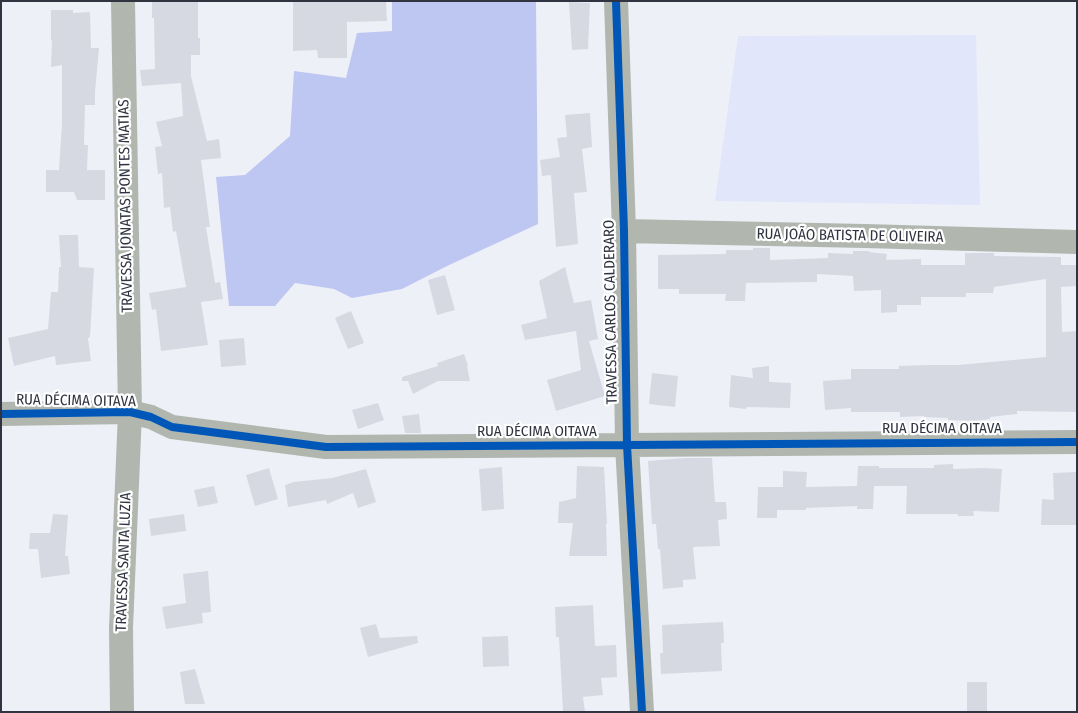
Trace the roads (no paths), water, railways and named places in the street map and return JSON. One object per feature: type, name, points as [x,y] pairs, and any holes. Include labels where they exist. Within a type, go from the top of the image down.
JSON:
[{"type":"street","name":"TRAVESSA JONATAS PONTES MATIAS","points":[[123,1],[130,412]]},
{"type":"street","name":"TRAVESSA CARLOS CALDERARO","points":[[616,1],[624,231],[627,445],[642,712]]},
{"type":"street","name":"RUA JOÃO BATISTA DE OLIVEIRA","points":[[624,231],[1077,242]]},
{"type":"street","name":"RUA DÉCIMA OITAVA","points":[[1,414],[130,412],[152,417],[172,427],[326,447],[1077,442]]},
{"type":"street","name":"TRAVESSA SANTA LUZIA","points":[[122,712],[121,628],[130,412]]}]
